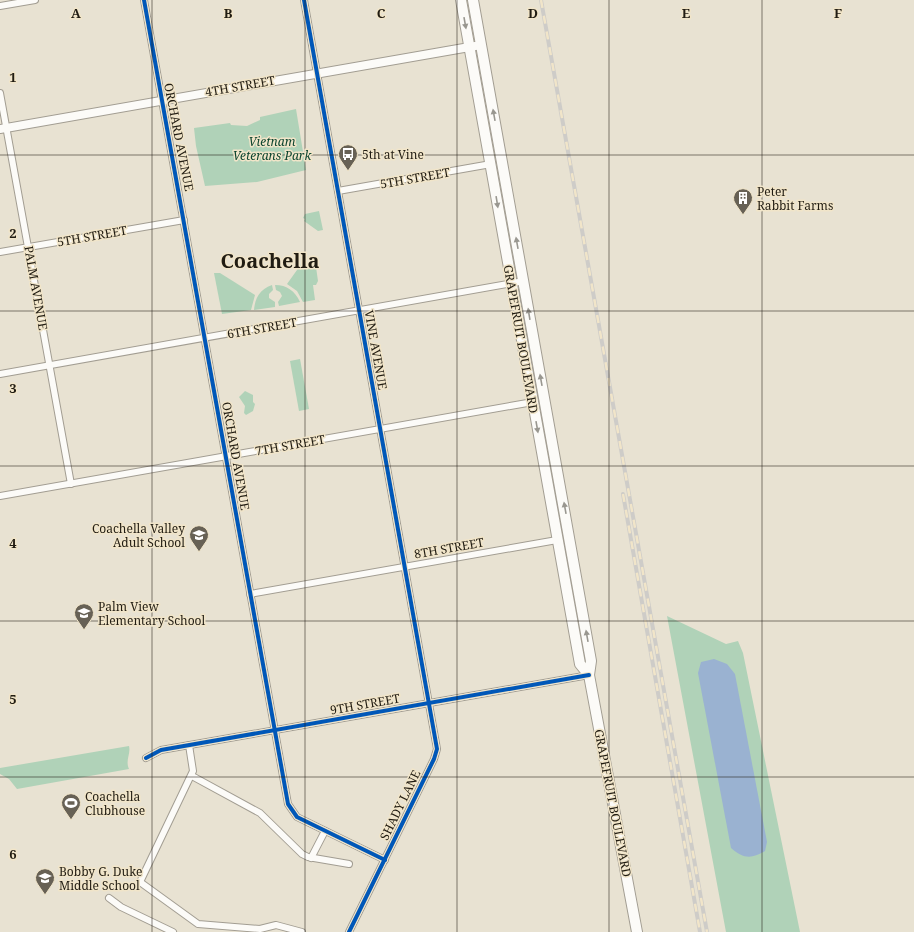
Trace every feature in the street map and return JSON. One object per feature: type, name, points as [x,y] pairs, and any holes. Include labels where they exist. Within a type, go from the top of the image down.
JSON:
[{"type":"main road","name":"GRAPEFRUIT BOULEVARD","points":[[461,0],[580,664],[589,675]]},
{"type":"main road","name":"GRAPEFRUIT BOULEVARD","points":[[473,0],[591,661],[589,675],[637,932]]},
{"type":"street","points":[[0,6],[35,0]]},
{"type":"street","name":"ORCHARD AVENUE","points":[[144,0],[206,338],[225,457],[274,730],[290,808],[297,817],[385,860]]},
{"type":"street","name":"VINE AVENUE","points":[[304,0],[429,704]]},
{"type":"street","name":"4TH STREET","points":[[3,128],[162,101],[317,72],[481,45]]},
{"type":"street","name":"PALM AVENUE","points":[[0,92],[3,128],[29,247],[71,484]]},
{"type":"street","name":"5TH STREET","points":[[338,191],[491,164]]},
{"type":"street","name":"5TH STREET","points":[[0,252],[184,220]]},
{"type":"street","name":"6TH STREET","points":[[0,374],[511,283],[524,282]]},
{"type":"street","name":"7TH STREET","points":[[0,496],[533,402]]},
{"type":"street","name":"8TH STREET","points":[[250,594],[558,540]]},
{"type":"street","name":"9TH STREET","points":[[146,758],[161,750],[589,675]]},
{"type":"street","name":"SHADY LANE","points":[[349,932],[436,752],[429,704]]},
{"type":"street","points":[[188,745],[193,771],[192,776],[140,882],[198,924],[260,929],[276,925],[302,932]]},
{"type":"street","points":[[192,776],[250,806],[260,813],[302,854],[311,858],[349,864]]},
{"type":"street","points":[[311,858],[325,831]]},
{"type":"street","points":[[109,898],[121,907],[173,932]]},
{"type":"green space","name":"Vietnam Veterans Park","points":[[296,109],[306,170],[257,182],[205,186],[196,146],[194,128],[230,123],[231,125],[247,126],[260,120],[260,117]]},
{"type":"green space","points":[[319,211],[323,230],[318,231],[304,221],[305,219],[303,218],[305,214]]},
{"type":"green space","points":[[302,263],[309,268],[316,267],[318,281],[316,285],[313,285],[315,300],[303,302],[297,291],[287,284]]},
{"type":"green space","points":[[214,273],[220,273],[255,295],[251,310],[222,314]]},
{"type":"green space","points":[[272,285],[273,290],[269,294],[269,298],[275,302],[275,307],[254,310],[259,294],[264,289]]},
{"type":"green space","points":[[275,285],[290,289],[300,302],[279,306],[278,302],[282,296],[280,292],[276,290]]},
{"type":"green space","points":[[300,359],[309,409],[299,411],[290,361]]},
{"type":"green space","points":[[245,391],[253,395],[253,402],[255,404],[253,411],[246,415],[244,413],[245,406],[239,397]]},
{"type":"green space","points":[[667,616],[726,644],[738,641],[743,653],[800,932],[726,932]]},
{"type":"green space","points":[[129,746],[129,769],[17,789],[9,779],[0,774],[0,768]]},
{"type":"water","points":[[714,659],[727,664],[735,674],[767,842],[765,851],[748,857],[735,852],[731,848],[698,673],[701,662]]},
{"type":"railway","points":[[541,0],[707,932]]},
{"type":"railway","points":[[623,494],[700,932]]},
{"type":"cycle path","points":[[144,0],[288,804],[297,817],[385,860]]},
{"type":"cycle path","points":[[304,0],[437,749],[434,759],[349,932]]},
{"type":"cycle path","points":[[146,758],[161,750],[589,675]]},
{"type":"place","name":"5th at Vine","points":[[348,171]]},
{"type":"place","name":"Peter Rabbit Farms","points":[[743,215]]},
{"type":"place","name":"Coachella Valley Adult School","points":[[199,552]]},
{"type":"place","name":"Palm View Elementary School","points":[[84,630]]},
{"type":"place","name":"Coachella Clubhouse","points":[[71,820]]},
{"type":"place","name":"Bobby G. Duke Middle School","points":[[45,895]]},
{"type":"district","name":"Coachella","points":[[270,260]]}]
